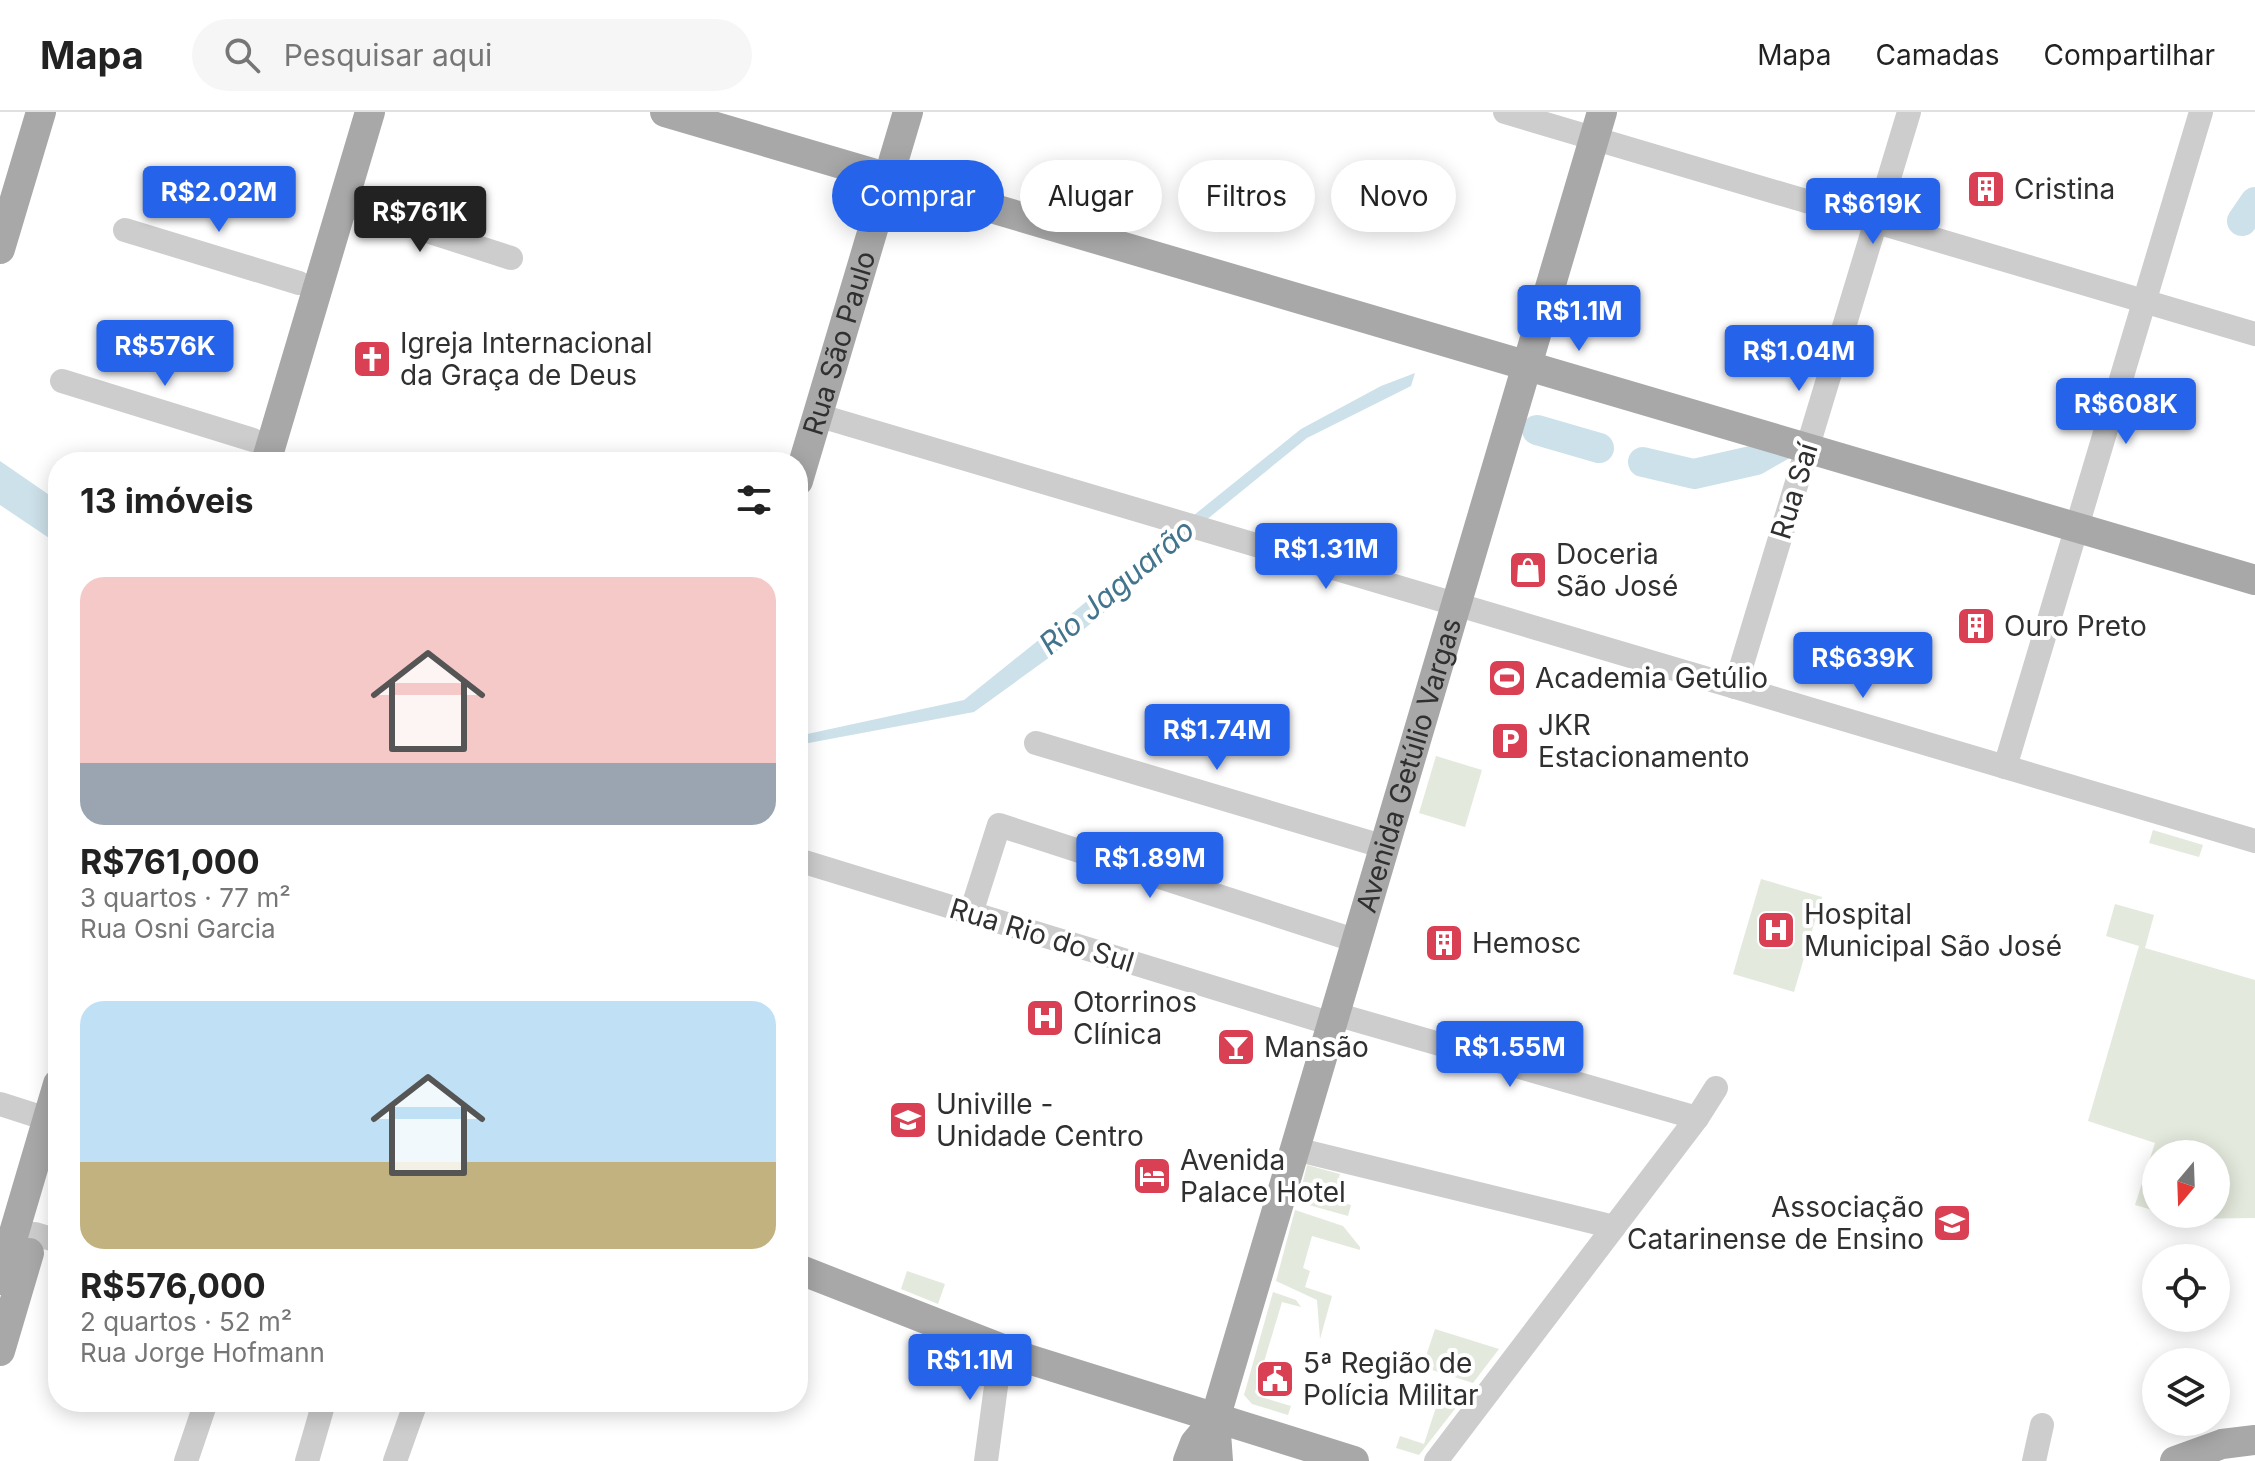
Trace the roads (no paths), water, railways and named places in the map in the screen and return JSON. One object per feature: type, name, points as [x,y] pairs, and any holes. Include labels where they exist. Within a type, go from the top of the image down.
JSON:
[{"type":"main road","points":[[0,249],[41,112]]},
{"type":"main road","points":[[256,452],[299,283],[351,112]]},
{"type":"main road","points":[[256,452],[343,204],[370,112]]},
{"type":"main road","points":[[665,112],[832,161]]},
{"type":"main road","name":"Rua São Paulo","points":[[893,160],[908,112]]},
{"type":"main road","name":"Avenida Getúlio Vargas","points":[[1215,1419],[1598,125]]},
{"type":"main road","points":[[1004,212],[2255,580]]},
{"type":"main road","name":"Rua São Paulo","points":[[806,452],[872,232]]},
{"type":"main road","points":[[0,1280],[48,1116]]},
{"type":"main road","points":[[0,1351],[47,1237]]},
{"type":"main road","points":[[808,1273],[1001,1349],[1354,1461]]},
{"type":"main road","points":[[1188,1461],[1195,1443],[1215,1419]]},
{"type":"main road","points":[[1215,1419],[1218,1461]]},
{"type":"main road","points":[[2175,1461],[2199,1450],[2253,1442]]},
{"type":"street","points":[[1505,112],[1598,125],[1876,221],[2255,334]]},
{"type":"street","name":"Rua Saí","points":[[1735,687],[1909,112]]},
{"type":"street","points":[[2005,767],[2201,112]]},
{"type":"street","points":[[343,204],[511,258]]},
{"type":"street","points":[[125,230],[299,283]]},
{"type":"street","points":[[62,381],[247,452]]},
{"type":"street","points":[[817,415],[2255,841]]},
{"type":"street","points":[[1036,743],[1385,847]]},
{"type":"street","points":[[971,913],[999,825],[1357,941]]},
{"type":"street","name":"Rua Rio do Sul","points":[[808,863],[1334,1019],[1697,1118]]},
{"type":"street","points":[[1436,1461],[1697,1118],[1716,1088]]},
{"type":"street","points":[[0,1104],[47,1119]]},
{"type":"street","points":[[1295,1149],[1614,1227]]},
{"type":"street","points":[[986,1461],[1001,1349]]},
{"type":"street","points":[[186,1461],[203,1412]]},
{"type":"street","points":[[307,1461],[321,1412]]},
{"type":"street","points":[[395,1461],[412,1412]]},
{"type":"street","points":[[2034,1461],[2042,1425]]},
{"type":"water","name":"Rio Jaguarão","points":[[1415,373],[1411,386],[1307,438],[1173,547],[1134,588],[1050,657],[974,712],[808,743],[808,734],[964,700],[1301,429],[1381,386]]},
{"type":"water","points":[[0,461],[48,494],[48,537],[0,505]]},
{"type":"waterway","name":"Rio Jaguarão","points":[[2242,221],[2255,202]]},
{"type":"waterway","name":"Rio Jaguarão","points":[[1537,430],[1599,448]]},
{"type":"waterway","name":"Rio Jaguarão","points":[[1643,462],[1694,474],[1756,460],[1784,444]]},
{"type":"place","name":"Cristina","points":[[1986,189]]},
{"type":"place","name":"Igreja Internacional da Graça de Deus","points":[[372,359]]},
{"type":"place","name":"Doceria São José","points":[[1528,570]]},
{"type":"place","name":"Ouro Preto","points":[[1976,626]]},
{"type":"place","name":"Academia Getúlio","points":[[1507,678]]},
{"type":"place","name":"JKR Estacionamento","points":[[1510,741]]},
{"type":"place","name":"Hospital Municipal São José","points":[[1776,930]]},
{"type":"place","name":"Hemosc","points":[[1444,943]]},
{"type":"place","name":"Otorrinos Clínica","points":[[1045,1018]]},
{"type":"place","name":"Mansão","points":[[1236,1047]]},
{"type":"place","name":"Univille - Unidade Centro","points":[[908,1120]]},
{"type":"place","name":"Avenida Palace Hotel","points":[[1152,1176]]},
{"type":"place","name":"Associação Catarinense de Ensino","points":[[1952,1223]]},
{"type":"place","name":"5ª Região de Polícia Militar","points":[[1275,1379]]}]
